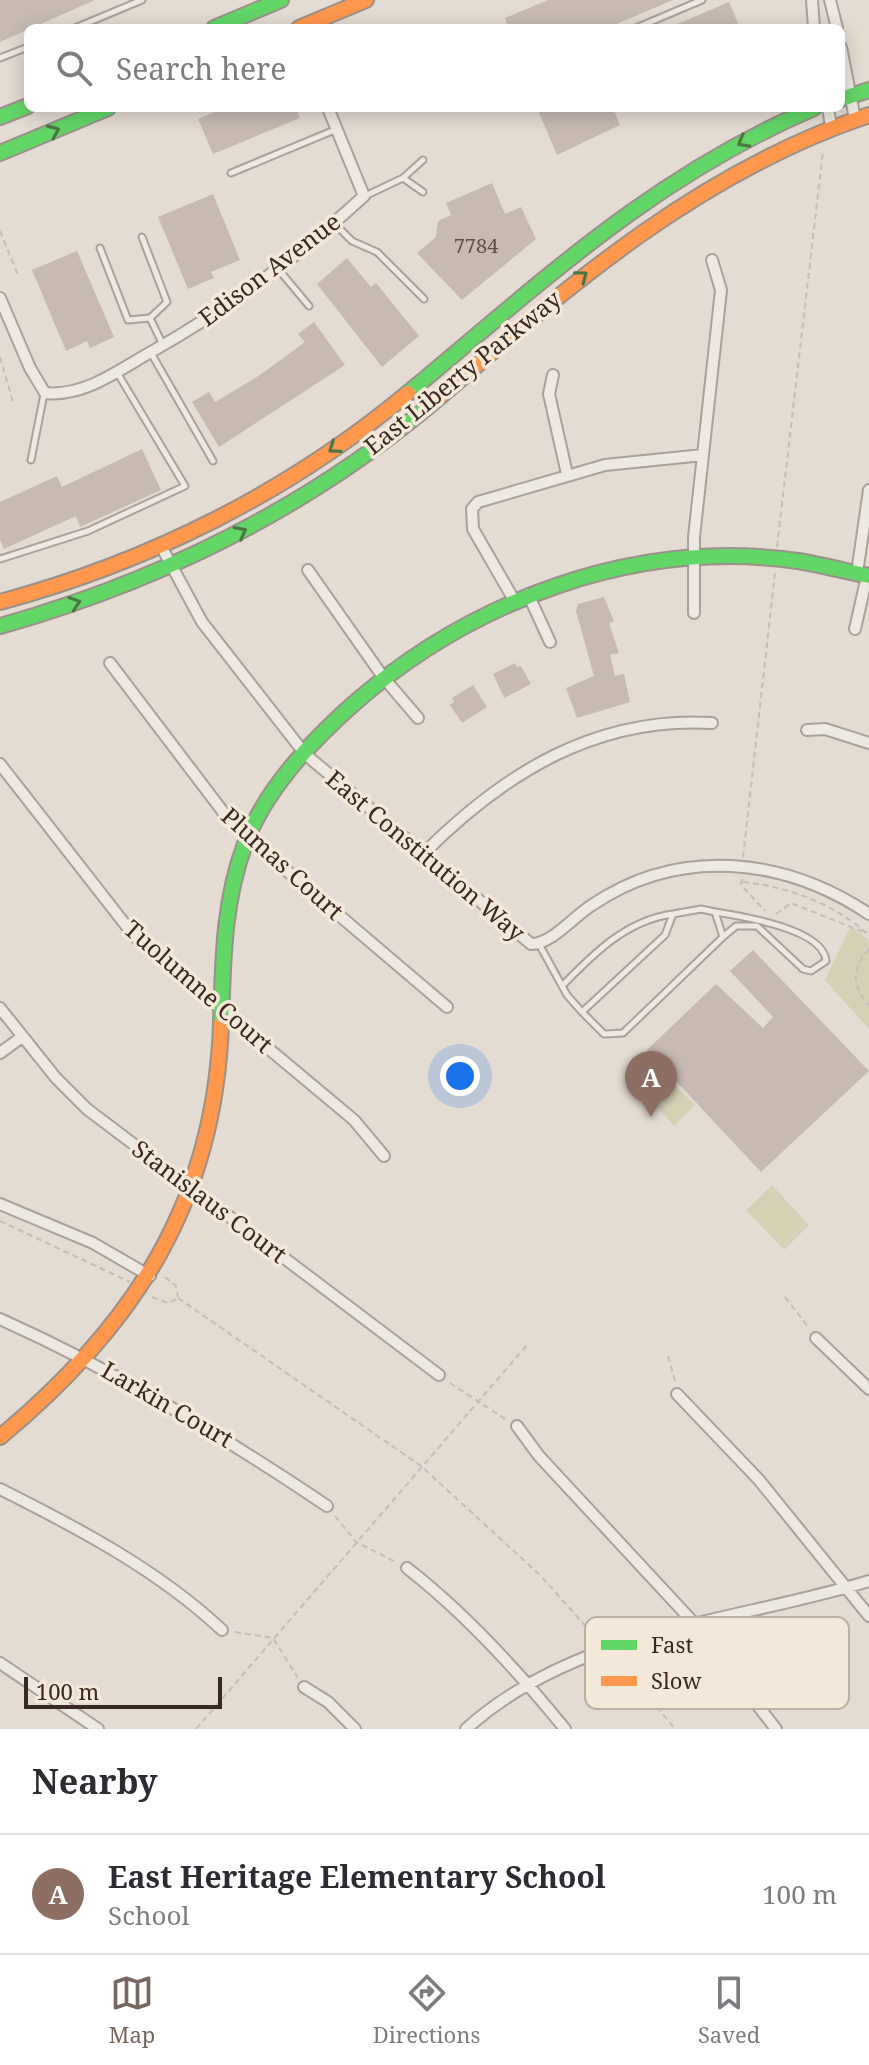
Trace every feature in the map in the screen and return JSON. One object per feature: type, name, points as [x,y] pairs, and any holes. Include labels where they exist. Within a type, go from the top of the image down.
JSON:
[{"type":"street","points":[[309,24],[366,0]]},
{"type":"street","points":[[812,0],[814,24]]},
{"type":"street","points":[[830,0],[836,24]]},
{"type":"street","points":[[223,24],[272,2]]},
{"type":"street","points":[[862,117],[846,97],[869,90]]},
{"type":"street","points":[[0,117],[24,108]]},
{"type":"street","points":[[0,153],[98,112]]},
{"type":"street","name":"Edison Avenue","points":[[45,393],[65,395],[117,372],[163,346],[245,295],[364,196],[330,112]]},
{"type":"street","name":"East Liberty Parkway","points":[[0,602],[68,583],[161,546],[219,518],[330,451],[395,404],[511,303],[607,230],[742,142],[806,112]]},
{"type":"street","points":[[829,112],[831,126]]},
{"type":"street","name":"East Liberty Parkway","points":[[0,626],[101,595],[171,567],[276,513],[385,441],[531,316],[628,242],[751,164],[831,126],[862,117]]},
{"type":"street","points":[[694,613],[693,559],[721,290],[712,260]]},
{"type":"street","points":[[0,298],[30,368],[45,393]]},
{"type":"street","points":[[553,375],[549,394],[567,474]]},
{"type":"street","points":[[550,642],[473,529],[472,509],[488,498],[567,474],[630,461],[703,455]]},
{"type":"street","points":[[855,629],[865,575],[869,490]]},
{"type":"street","name":"East Constitution Way","points":[[161,546],[202,622],[305,754],[522,939],[539,944],[617,890],[641,879],[686,867],[743,866],[782,872],[837,894],[869,914]]},
{"type":"street","points":[[0,1437],[37,1409],[88,1359],[155,1281],[192,1188],[209,1132],[217,1090],[224,922],[248,839],[277,788],[305,754],[383,677],[438,639],[521,597],[599,571],[693,559],[776,559],[865,575]]},
{"type":"street","points":[[308,570],[383,677],[418,718]]},
{"type":"street","name":"Plumas Court","points":[[110,663],[215,803],[248,839],[447,1007]]},
{"type":"street","points":[[423,854],[496,791],[573,746],[645,724],[712,723]]},
{"type":"street","points":[[807,730],[825,729],[869,743]]},
{"type":"street","name":"Tuolumne Court","points":[[0,764],[111,911],[162,962],[221,1007],[354,1120],[384,1156]]},
{"type":"street","name":"Stanislaus Court","points":[[0,1008],[80,1103],[439,1375]]},
{"type":"street","points":[[0,1053],[22,1037]]},
{"type":"street","points":[[0,1204],[93,1243],[155,1281]]},
{"type":"street","name":"Larkin Court","points":[[0,1319],[88,1359],[209,1428],[327,1506]]},
{"type":"street","points":[[816,1338],[869,1389]]},
{"type":"street","points":[[677,1394],[759,1480],[869,1616]]},
{"type":"street","points":[[517,1426],[539,1456],[688,1617]]},
{"type":"street","points":[[0,1489],[87,1533],[204,1613],[222,1630]]},
{"type":"street","points":[[407,1568],[437,1591],[527,1683],[565,1729]]},
{"type":"street","points":[[715,1617],[869,1581]]},
{"type":"street","points":[[466,1729],[527,1683],[585,1658]]},
{"type":"street","points":[[0,1663],[98,1729]]},
{"type":"street","points":[[304,1687],[328,1702],[355,1729]]},
{"type":"street","points":[[760,1709],[776,1729]]},
{"type":"lane","points":[[85,24],[142,0]]},
{"type":"lane","points":[[645,24],[702,0]]},
{"type":"lane","points":[[0,58],[24,49]]},
{"type":"lane","points":[[231,173],[337,129]]},
{"type":"lane","points":[[364,196],[403,178],[423,160]]},
{"type":"lane","points":[[403,178],[423,192]]},
{"type":"lane","points":[[334,224],[352,241],[377,252],[424,299]]},
{"type":"lane","points":[[100,248],[128,320],[150,318],[167,302],[142,237]]},
{"type":"lane","points":[[279,269],[309,306]]},
{"type":"lane","points":[[150,318],[163,346]]},
{"type":"lane","points":[[150,353],[213,461]]},
{"type":"lane","points":[[0,559],[88,531],[185,486],[117,372]]},
{"type":"lane","points":[[31,460],[45,393]]},
{"type":"lane","points":[[539,944],[563,985],[582,1012],[604,1034],[623,1033],[736,926],[757,926],[803,969],[811,971],[826,961],[821,948],[787,928],[701,909],[673,914],[630,928],[614,938],[563,985]]},
{"type":"lane","points":[[715,912],[723,937]]},
{"type":"lane","points":[[582,1012],[665,935],[673,914]]},
{"type":"path","points":[[777,543],[823,151]]},
{"type":"path","points":[[0,231],[18,275]]},
{"type":"path","points":[[0,357],[13,402]]},
{"type":"path","points":[[744,849],[775,579]]},
{"type":"path","points":[[741,882],[774,886],[809,898],[850,920],[868,934],[791,903],[771,916],[741,882]]},
{"type":"path","points":[[869,949],[860,961],[855,978],[857,989],[869,1005]]},
{"type":"path","points":[[0,1221],[126,1280]]},
{"type":"path","points":[[155,1281],[165,1277],[176,1286],[178,1298],[421,1466],[509,1545],[585,1624]]},
{"type":"path","points":[[785,1297],[816,1338]]},
{"type":"path","points":[[153,1298],[168,1303],[178,1298]]},
{"type":"path","points":[[196,1729],[527,1345]]},
{"type":"path","points":[[668,1356],[677,1394]]},
{"type":"path","points":[[439,1375],[475,1402],[517,1426]]},
{"type":"path","points":[[327,1506],[356,1542],[407,1568]]},
{"type":"path","points":[[222,1630],[273,1638],[304,1687]]},
{"type":"path","points":[[658,1709],[675,1729]]},
{"type":"shaded area","points":[[851,926],[869,940],[869,1029],[825,980]]},
{"type":"shaded area","points":[[675,1085],[695,1105],[674,1126],[654,1104]]},
{"type":"shaded area","points":[[772,1185],[809,1225],[784,1250],[746,1210]]},
{"type":"building","points":[[0,0],[95,0],[41,24],[24,24],[24,31],[0,42]]},
{"type":"building","points":[[548,0],[673,0],[616,24],[507,24],[505,18]]},
{"type":"building","points":[[729,2],[738,24],[677,24]]},
{"type":"building","points":[[215,112],[298,112],[300,118],[213,154],[198,119]]},
{"type":"building","points":[[539,112],[615,112],[620,125],[557,155]]},
{"type":"building","points":[[492,183],[505,214],[521,207],[536,239],[462,300],[417,253],[436,237],[438,221],[451,215],[446,203]]},
{"type":"building","points":[[213,194],[240,260],[211,272],[214,278],[188,289],[158,217]]},
{"type":"building","points":[[77,251],[114,337],[90,348],[87,341],[66,351],[32,270]]},
{"type":"building","points":[[347,258],[371,287],[376,283],[419,336],[382,367],[317,284]]},
{"type":"building","points":[[314,322],[345,365],[219,447],[192,402],[209,392],[215,402],[260,375],[305,342],[298,334]]},
{"type":"building","points":[[142,449],[161,490],[80,527],[76,516],[4,549],[0,540],[0,502],[57,476],[62,487]]},
{"type":"building","points":[[604,597],[614,621],[609,623],[619,653],[610,655],[615,676],[624,674],[630,702],[577,718],[566,688],[594,676],[576,611],[578,604]]},
{"type":"building","points":[[515,663],[517,667],[521,666],[531,684],[504,698],[493,674]]},
{"type":"building","points":[[473,685],[487,707],[462,723],[450,705],[454,702],[452,698]]},
{"type":"building","points":[[753,950],[869,1071],[761,1172],[647,1050],[716,984],[763,1028],[773,1017],[730,971]]},
{"type":"traffic: fast","points":[[224,24],[281,0]]},
{"type":"traffic: fast","points":[[845,98],[869,90]]},
{"type":"traffic: fast","points":[[0,117],[24,108]]},
{"type":"traffic: fast","points":[[0,153],[98,112]]},
{"type":"traffic: fast","points":[[408,393],[552,273],[649,199],[701,166],[806,112]]},
{"type":"traffic: fast","points":[[0,626],[120,586],[233,535],[341,472],[441,396]]},
{"type":"traffic: fast","points":[[221,1024],[228,910],[238,866],[254,824],[276,787],[304,752],[351,706],[398,668],[449,635],[502,607],[559,585],[617,569],[677,559],[737,556],[798,561],[869,576]]},
{"type":"traffic: slow","points":[[309,24],[366,0]]},
{"type":"traffic: slow","points":[[441,396],[590,272],[695,198],[750,166],[808,138],[869,115]]},
{"type":"traffic: slow","points":[[0,602],[110,566],[215,520],[315,462],[408,393]]},
{"type":"traffic: slow","points":[[0,1437],[48,1395],[90,1351],[127,1304],[158,1256],[184,1204],[203,1148],[215,1088],[221,1024]]},
{"type":"place","name":"East Heritage Elementary School","points":[[651,1117]]}]
